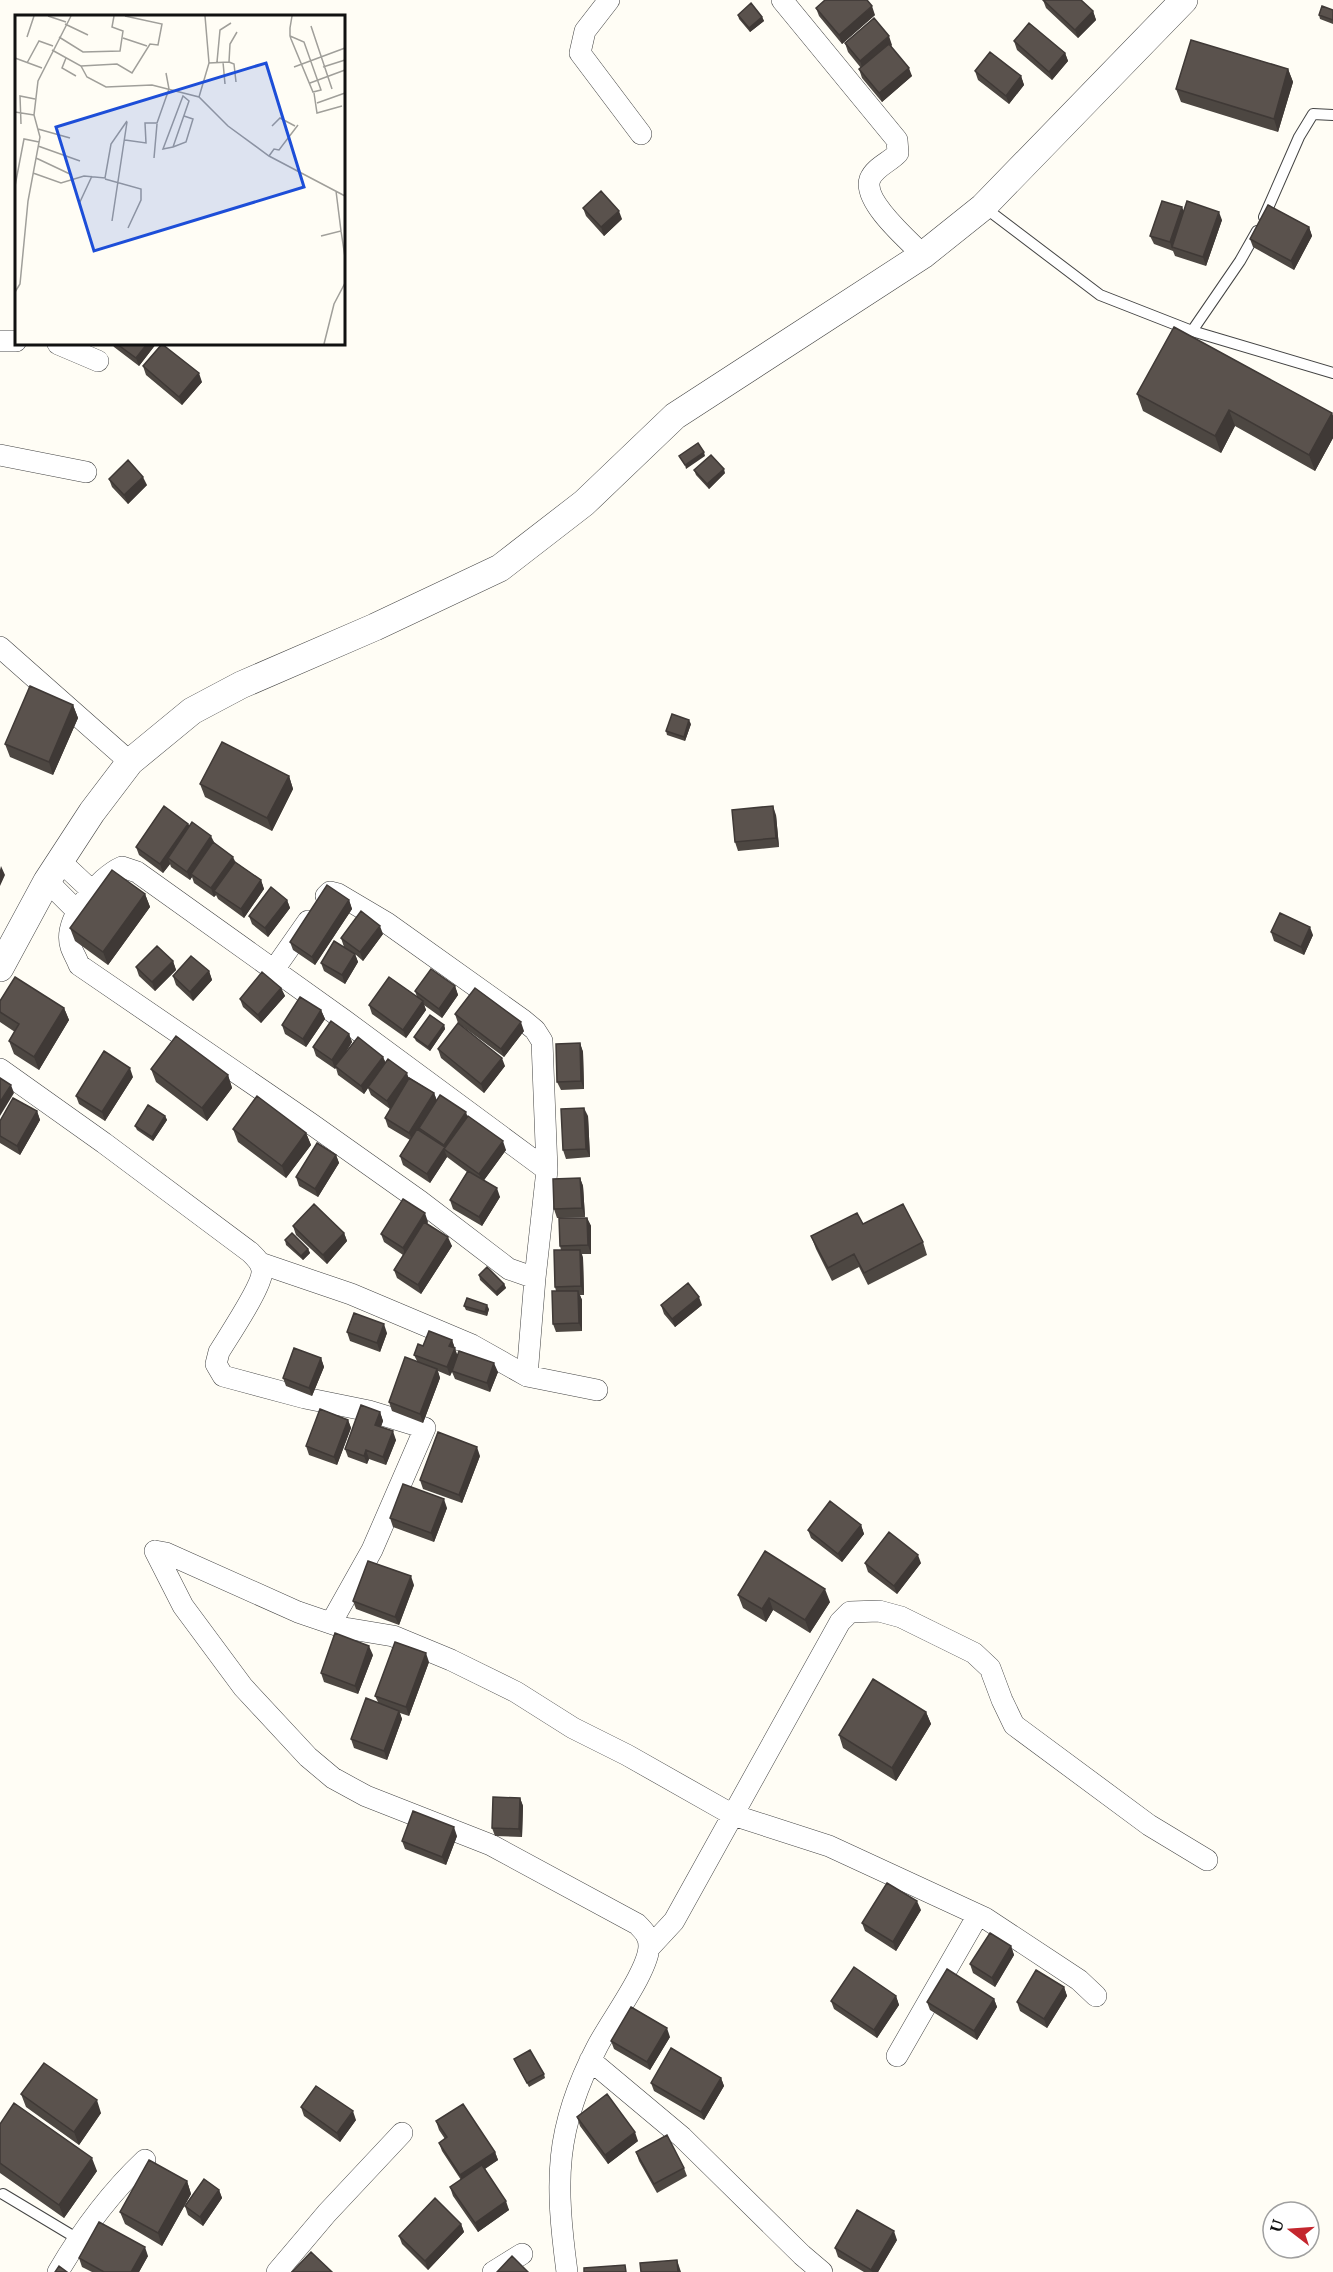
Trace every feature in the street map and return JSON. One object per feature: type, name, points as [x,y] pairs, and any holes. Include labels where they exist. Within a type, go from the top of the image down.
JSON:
[{"type":"street","points":[[609,0],[585,31],[580,53],[641,134]]},
{"type":"street","points":[[782,0],[897,140],[898,153],[878,169],[870,179],[870,186],[879,210],[923,255]]},
{"type":"street","points":[[0,968],[54,871],[92,812],[130,762],[192,711],[242,685],[375,627],[500,568],[584,502],[675,416],[923,255],[983,207],[1184,0]]},
{"type":"street","points":[[0,341],[15,340]]},
{"type":"street","points":[[60,345],[98,361]]},
{"type":"street","points":[[0,455],[86,472]]},
{"type":"street","points":[[0,647],[130,762]]},
{"type":"street","points":[[535,1278],[510,1269],[420,1201],[80,965],[70,946],[72,925],[78,912],[91,890],[112,871],[122,867],[137,872],[344,1020],[546,1170]]},
{"type":"street","points":[[54,871],[91,890]]},
{"type":"street","points":[[54,871],[78,912]]},
{"type":"street","points":[[273,971],[325,896],[334,893],[387,923],[523,1020],[535,1030],[542,1041],[546,1170],[527,1376]]},
{"type":"street","points":[[0,1069],[250,1251],[260,1263],[263,1273],[259,1285],[219,1352],[216,1364],[222,1376],[305,1398],[369,1411],[426,1428],[372,1550],[331,1623]]},
{"type":"street","points":[[260,1263],[351,1294],[472,1345],[527,1376],[597,1390]]},
{"type":"street","points":[[650,1948],[647,1934],[637,1924],[562,1882],[465,1834],[366,1796],[333,1778],[300,1748],[243,1687],[183,1606],[155,1551],[166,1553],[298,1612],[345,1628],[393,1636],[460,1665],[516,1692],[573,1728],[627,1755],[733,1815],[829,1846],[978,1915],[1070,1974],[1096,1996]]},
{"type":"street","points":[[567,2272],[561,2223],[559,2166],[570,2109],[590,2060],[644,1967],[650,1948],[674,1921],[840,1622],[850,1612],[879,1611],[901,1617],[974,1653],[990,1668],[1014,1725],[1149,1826],[1207,1860]]},
{"type":"street","points":[[897,2056],[978,1915]]},
{"type":"street","points":[[590,2060],[682,2137],[822,2272]]},
{"type":"street","points":[[277,2272],[327,2212],[402,2133]]},
{"type":"street","points":[[58,2272],[78,2239],[109,2198],[145,2160]]},
{"type":"street","points":[[493,2272],[522,2254]]},
{"type":"lane","points":[[1192,331],[1240,261],[1264,219],[1299,137],[1313,114],[1333,115]]},
{"type":"lane","points":[[983,207],[1100,295],[1192,331],[1333,373]]},
{"type":"lane","points":[[3,2194],[78,2239]]},
{"type":"building","points":[[825,0],[867,0],[872,6],[839,35],[816,8]]},
{"type":"building","points":[[1043,0],[1081,0],[1093,11],[1075,30]]},
{"type":"building","points":[[751,3],[762,17],[749,28],[738,15]]},
{"type":"building","points":[[1322,6],[1333,10],[1333,20],[1319,15]]},
{"type":"building","points":[[874,18],[889,36],[860,61],[845,43]]},
{"type":"building","points":[[1029,23],[1065,53],[1049,72],[1014,41]]},
{"type":"building","points":[[1191,40],[1288,69],[1274,119],[1176,89]]},
{"type":"building","points":[[889,44],[909,68],[879,93],[859,69]]},
{"type":"building","points":[[990,52],[1021,76],[1006,96],[975,71]]},
{"type":"building","points":[[601,191],[619,211],[601,227],[583,208]]},
{"type":"building","points":[[1162,201],[1182,207],[1170,242],[1150,236]]},
{"type":"building","points":[[1187,201],[1219,212],[1203,257],[1172,247]]},
{"type":"building","points":[[1268,205],[1309,227],[1291,261],[1250,239]]},
{"type":"building","points":[[1174,327],[1332,413],[1309,455],[1229,410],[1215,436],[1137,394]]},
{"type":"building","points":[[118,345],[146,345],[136,358]]},
{"type":"building","points":[[163,345],[199,373],[179,397],[143,366]]},
{"type":"building","points":[[698,443],[704,452],[685,465],[679,456]]},
{"type":"building","points":[[711,455],[724,469],[707,484],[694,470]]},
{"type":"building","points":[[128,460],[143,477],[124,495],[109,479]]},
{"type":"building","points":[[30,686],[73,705],[49,762],[5,744]]},
{"type":"building","points":[[672,714],[689,720],[684,737],[666,731]]},
{"type":"building","points":[[222,742],[289,776],[267,818],[200,784]]},
{"type":"building","points":[[164,806],[188,824],[160,864],[136,847]]},
{"type":"building","points":[[773,806],[776,838],[735,842],[732,810]]},
{"type":"building","points":[[192,822],[211,836],[187,872],[168,858]]},
{"type":"building","points":[[213,842],[233,857],[211,888],[191,874]]},
{"type":"building","points":[[235,862],[261,880],[241,909],[214,891]]},
{"type":"building","points":[[112,870],[145,894],[103,952],[70,928]]},
{"type":"building","points":[[327,885],[349,900],[312,957],[290,942]]},
{"type":"building","points":[[271,887],[287,900],[265,928],[249,916]]},
{"type":"building","points":[[361,911],[380,926],[360,952],[341,938]]},
{"type":"building","points":[[1280,913],[1310,927],[1301,947],[1271,932]]},
{"type":"building","points":[[334,941],[355,954],[342,975],[321,963]]},
{"type":"building","points":[[157,946],[173,961],[152,982],[136,967]]},
{"type":"building","points":[[191,956],[209,971],[190,992],[173,976]]},
{"type":"building","points":[[431,969],[455,986],[439,1009],[415,991]]},
{"type":"building","points":[[262,972],[281,988],[258,1015],[240,999]]},
{"type":"building","points":[[15,977],[64,1008],[34,1057],[9,1041],[19,1024],[0,1012],[0,1001]]},
{"type":"building","points":[[389,977],[423,1001],[403,1030],[369,1005]]},
{"type":"building","points":[[475,988],[521,1022],[501,1049],[455,1014]]},
{"type":"building","points":[[300,997],[321,1010],[303,1039],[282,1025]]},
{"type":"building","points":[[430,1015],[444,1025],[428,1047],[414,1037]]},
{"type":"building","points":[[331,1021],[349,1034],[332,1060],[313,1047]]},
{"type":"building","points":[[458,1023],[502,1058],[481,1084],[438,1049]]},
{"type":"building","points":[[176,1036],[228,1075],[202,1108],[151,1069]]},
{"type":"building","points":[[358,1037],[383,1057],[361,1086],[335,1066]]},
{"type":"building","points":[[580,1043],[581,1081],[557,1082],[556,1044]]},
{"type":"building","points":[[104,1051],[130,1068],[102,1112],[76,1096]]},
{"type":"building","points":[[388,1059],[407,1073],[387,1101],[368,1087]]},
{"type":"building","points":[[0,1078],[11,1085],[0,1102]]},
{"type":"building","points":[[409,1078],[434,1093],[409,1133],[385,1118]]},
{"type":"building","points":[[440,1095],[466,1112],[444,1145],[419,1128]]},
{"type":"building","points":[[257,1096],[306,1133],[282,1166],[233,1129]]},
{"type":"building","points":[[13,1098],[37,1111],[17,1146],[0,1136],[0,1121]]},
{"type":"building","points":[[148,1105],[165,1116],[152,1137],[135,1126]]},
{"type":"building","points":[[584,1108],[586,1149],[563,1150],[561,1109]]},
{"type":"building","points":[[468,1116],[503,1141],[479,1174],[444,1149]]},
{"type":"building","points":[[417,1129],[445,1147],[427,1174],[400,1156]]},
{"type":"building","points":[[317,1143],[336,1155],[315,1189],[296,1177]]},
{"type":"building","points":[[468,1171],[497,1188],[479,1217],[450,1200]]},
{"type":"building","points":[[580,1178],[582,1208],[554,1209],[553,1179]]},
{"type":"building","points":[[403,1199],[425,1213],[403,1248],[381,1234]]},
{"type":"building","points":[[314,1204],[344,1233],[323,1255],[293,1226]]},
{"type":"building","points":[[903,1204],[923,1242],[864,1273],[854,1254],[828,1268],[811,1236],[857,1213],[863,1224]]},
{"type":"building","points":[[559,1218],[587,1218],[588,1245],[560,1246]]},
{"type":"building","points":[[424,1222],[448,1237],[418,1285],[394,1270]]},
{"type":"building","points":[[292,1233],[308,1249],[301,1256],[285,1240]]},
{"type":"building","points":[[554,1250],[580,1250],[581,1286],[555,1287]]},
{"type":"building","points":[[487,1267],[504,1284],[496,1292],[479,1275]]},
{"type":"building","points":[[688,1283],[699,1297],[672,1319],[661,1305]]},
{"type":"building","points":[[552,1291],[578,1291],[579,1323],[553,1324]]},
{"type":"building","points":[[467,1298],[487,1305],[485,1312],[464,1306]]},
{"type":"building","points":[[354,1313],[384,1324],[377,1343],[347,1332]]},
{"type":"building","points":[[429,1331],[452,1340],[449,1346],[455,1348],[447,1367],[414,1355],[418,1344],[423,1346]]},
{"type":"building","points":[[294,1348],[321,1358],[309,1388],[283,1378]]},
{"type":"building","points":[[459,1351],[494,1363],[487,1383],[452,1371]]},
{"type":"building","points":[[405,1357],[437,1369],[420,1414],[389,1402]]},
{"type":"building","points":[[361,1405],[380,1412],[375,1425],[393,1431],[383,1457],[366,1450],[364,1456],[345,1449]]},
{"type":"building","points":[[320,1409],[348,1420],[334,1457],[306,1446]]},
{"type":"building","points":[[438,1432],[477,1447],[459,1495],[420,1480]]},
{"type":"building","points":[[403,1484],[444,1499],[431,1533],[390,1518]]},
{"type":"building","points":[[830,1501],[861,1525],[838,1554],[808,1530]]},
{"type":"building","points":[[889,1532],[918,1555],[894,1586],[865,1563]]},
{"type":"building","points":[[765,1551],[825,1589],[805,1620],[769,1598],[762,1609],[738,1595]]},
{"type":"building","points":[[368,1561],[411,1576],[395,1617],[353,1601]]},
{"type":"building","points":[[335,1633],[369,1646],[355,1686],[321,1673]]},
{"type":"building","points":[[395,1642],[426,1653],[406,1707],[375,1696]]},
{"type":"building","points":[[873,1679],[926,1712],[892,1768],[839,1735]]},
{"type":"building","points":[[366,1698],[399,1711],[384,1751],[351,1739]]},
{"type":"building","points":[[493,1797],[520,1798],[519,1829],[492,1828]]},
{"type":"building","points":[[413,1811],[454,1827],[442,1857],[402,1841]]},
{"type":"building","points":[[887,1883],[917,1901],[893,1942],[862,1923]]},
{"type":"building","points":[[990,1933],[1011,1946],[992,1978],[970,1964]]},
{"type":"building","points":[[854,1967],[896,1996],[874,2030],[831,2001]]},
{"type":"building","points":[[947,1969],[994,1999],[974,2031],[927,2002]]},
{"type":"building","points":[[1036,1970],[1064,1987],[1044,2019],[1017,2002]]},
{"type":"building","points":[[631,2007],[667,2028],[647,2062],[611,2041]]},
{"type":"building","points":[[671,2048],[721,2078],[701,2112],[651,2083]]},
{"type":"building","points":[[530,2050],[544,2074],[527,2083],[514,2059]]},
{"type":"building","points":[[44,2063],[97,2100],[74,2132],[21,2094]]},
{"type":"building","points":[[316,2086],[353,2111],[337,2133],[301,2107]]},
{"type":"building","points":[[607,2094],[635,2132],[605,2155],[577,2117]]},
{"type":"building","points":[[14,2103],[92,2158],[59,2205],[0,2163],[0,2124]]},
{"type":"building","points":[[463,2104],[495,2152],[460,2175],[439,2143],[447,2137],[436,2121]]},
{"type":"building","points":[[667,2135],[684,2168],[654,2184],[636,2152]]},
{"type":"building","points":[[149,2160],[187,2181],[158,2233],[120,2212]]},
{"type":"building","points":[[482,2165],[506,2201],[475,2223],[450,2187]]},
{"type":"building","points":[[204,2179],[219,2190],[200,2217],[185,2206]]},
{"type":"building","points":[[435,2198],[461,2224],[425,2261],[399,2236]]},
{"type":"building","points":[[857,2210],[894,2231],[871,2270],[835,2248]]},
{"type":"building","points":[[99,2222],[145,2247],[131,2272],[104,2272],[79,2258]]},
{"type":"building","points":[[311,2252],[332,2272],[292,2272]]},
{"type":"building","points":[[512,2256],[528,2272],[497,2272]]},
{"type":"building","points":[[677,2260],[678,2272],[641,2272],[640,2263]]},
{"type":"building","points":[[625,2265],[626,2272],[584,2272],[584,2268]]},
{"type":"building","points":[[59,2266],[67,2272],[55,2272]]}]
